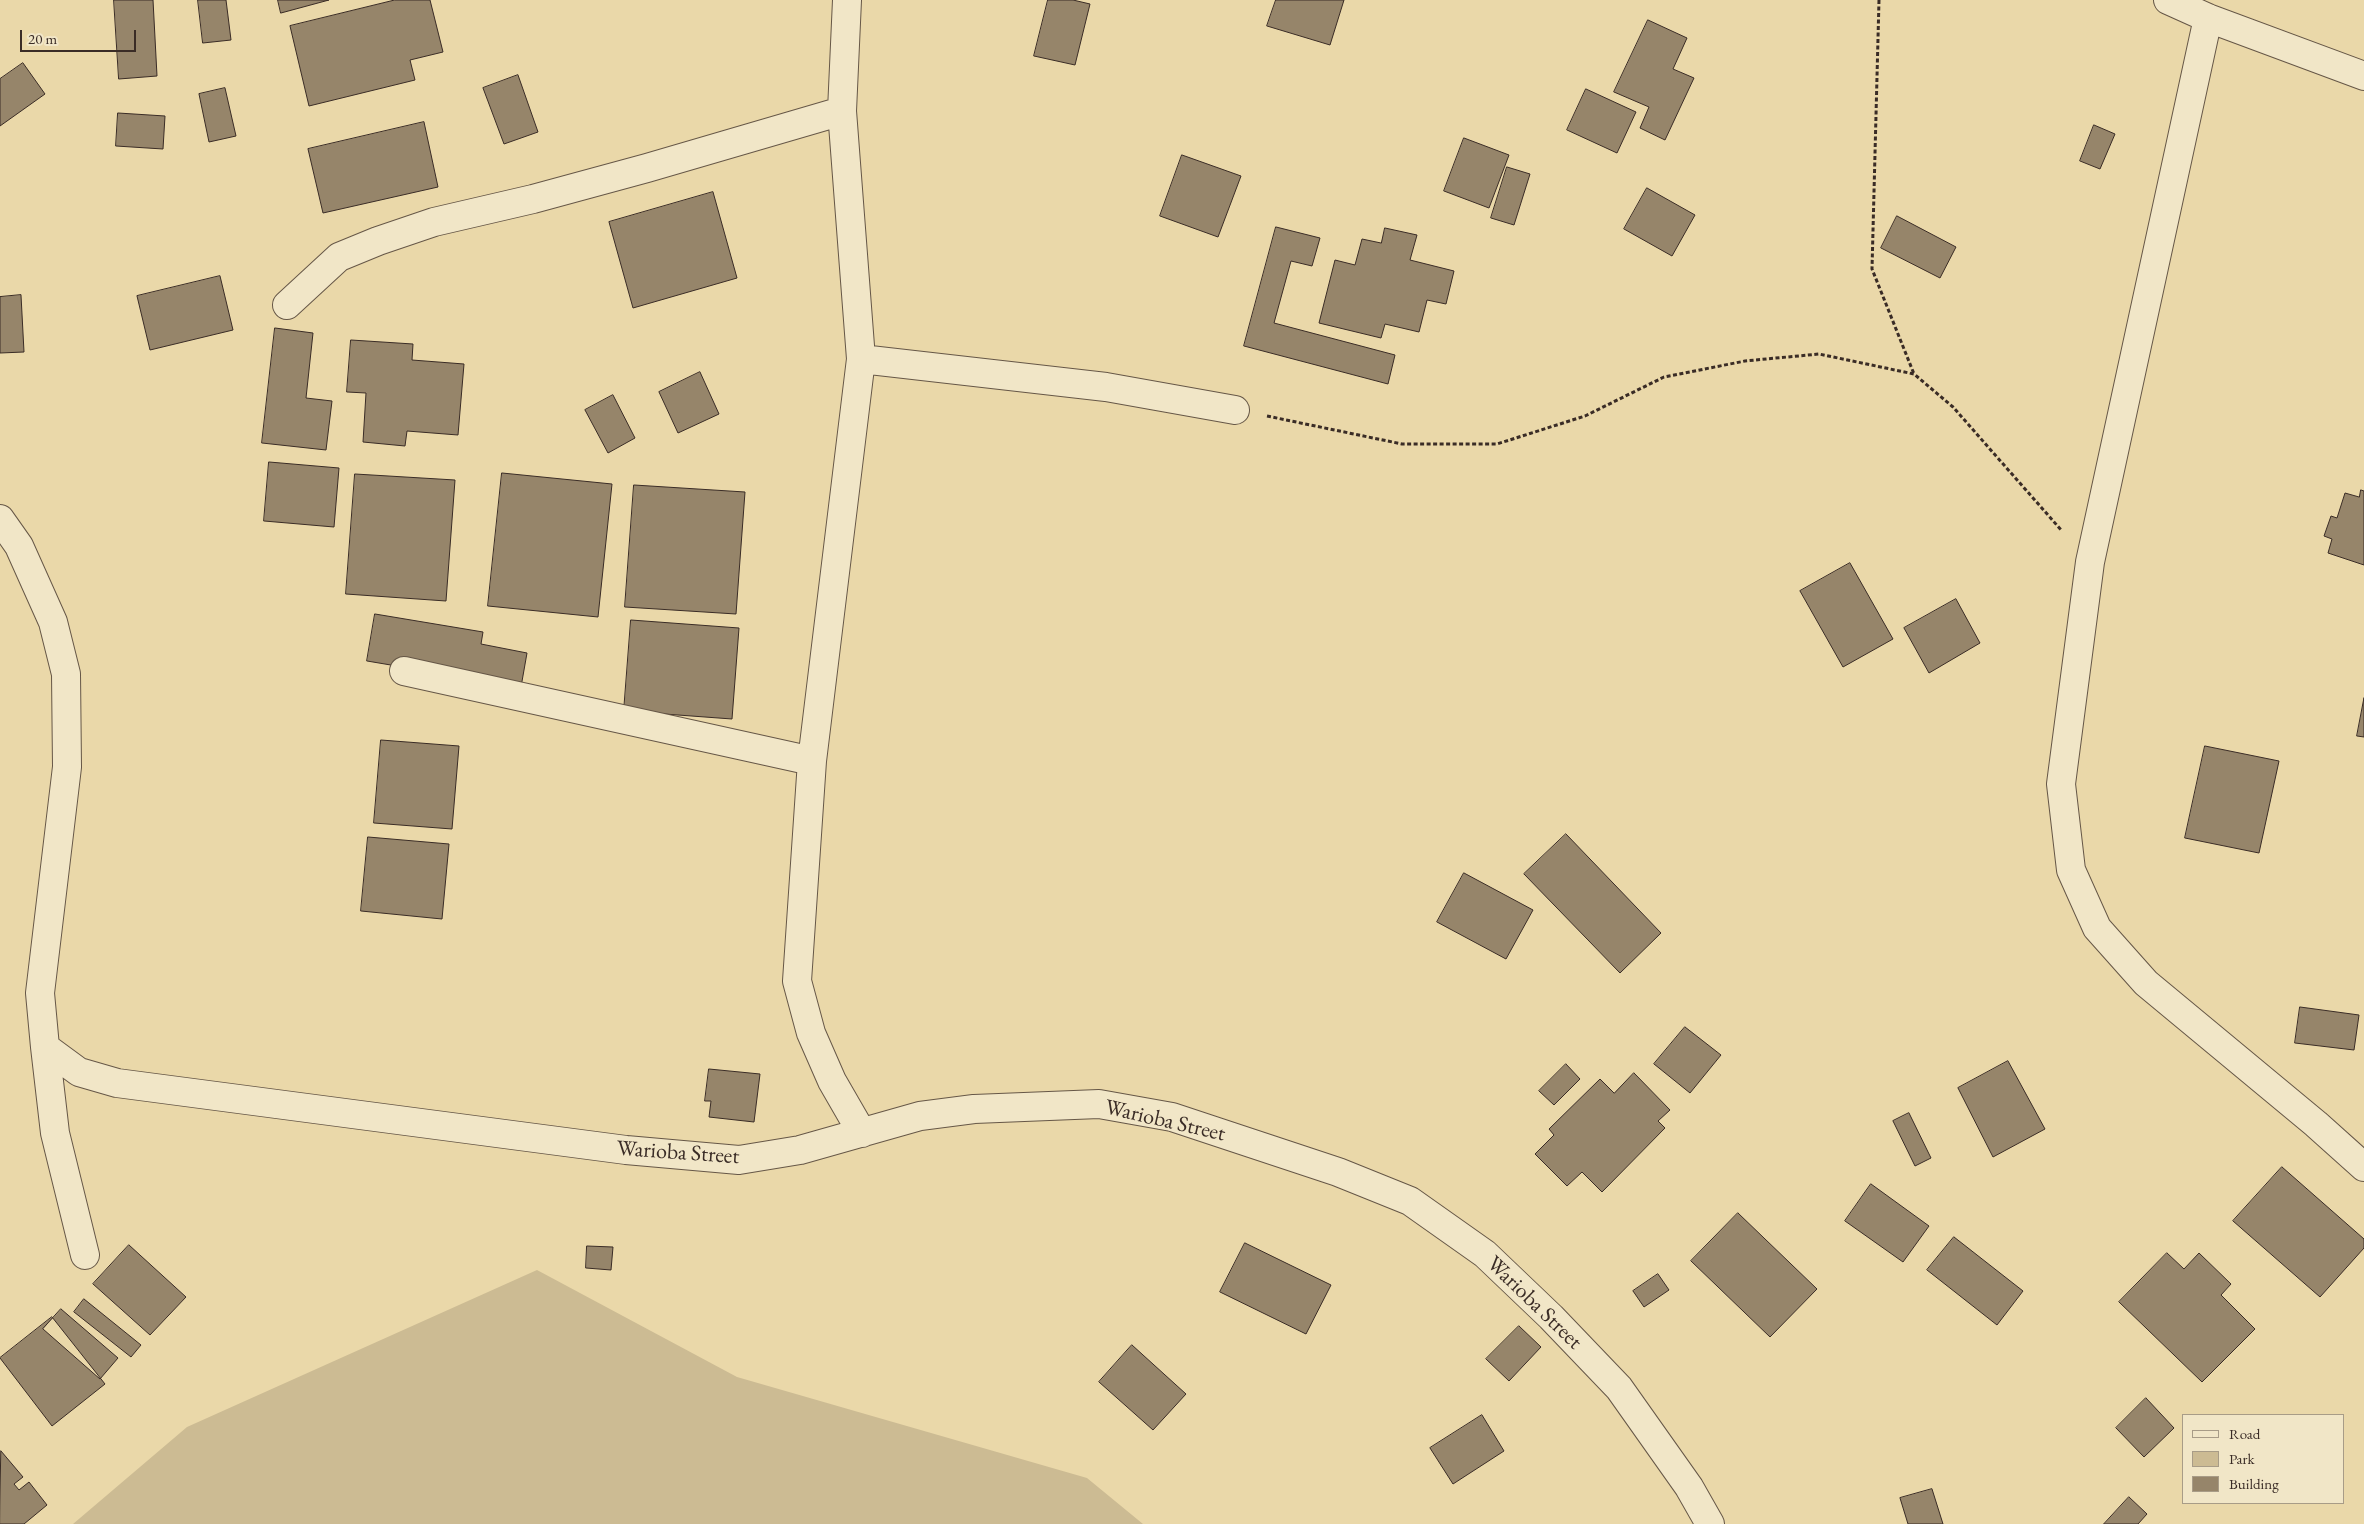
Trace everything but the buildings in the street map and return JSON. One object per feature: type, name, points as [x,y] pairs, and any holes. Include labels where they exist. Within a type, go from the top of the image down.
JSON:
[{"type":"street","points":[[847,0],[842,111],[860,359],[812,761],[797,981],[810,1033],[832,1082],[862,1133]]},
{"type":"street","points":[[2168,0],[2208,18],[2364,76]]},
{"type":"street","points":[[2208,18],[2090,562],[2062,784],[2071,870],[2096,928],[2146,983],[2316,1124],[2364,1167]]},
{"type":"street","points":[[287,305],[339,257],[378,240],[434,222],[533,199],[647,168],[842,111]]},
{"type":"street","points":[[860,359],[1106,387],[1235,410]]},
{"type":"street","points":[[0,519],[19,546],[52,622],[66,674],[67,767],[40,994],[56,1133],[85,1255]]},
{"type":"street","points":[[404,671],[812,761]]},
{"type":"street","name":"Warioba Street","points":[[45,1048],[79,1072],[117,1083],[626,1150],[739,1160],[800,1150],[920,1116],[974,1109],[1100,1104],[1172,1117],[1338,1172],[1410,1201],[1485,1254],[1551,1317],[1619,1388],[1689,1487],[1710,1524]]},
{"type":"path","points":[[1879,0],[1872,269],[1914,374],[1953,407],[2090,562]]},
{"type":"path","points":[[1235,410],[1402,444],[1497,444],[1584,416],[1664,377],[1746,361],[1819,354],[1914,374]]},
{"type":"green space","points":[[537,1270],[737,1377],[1087,1478],[1143,1524],[73,1524],[187,1427]]}]
